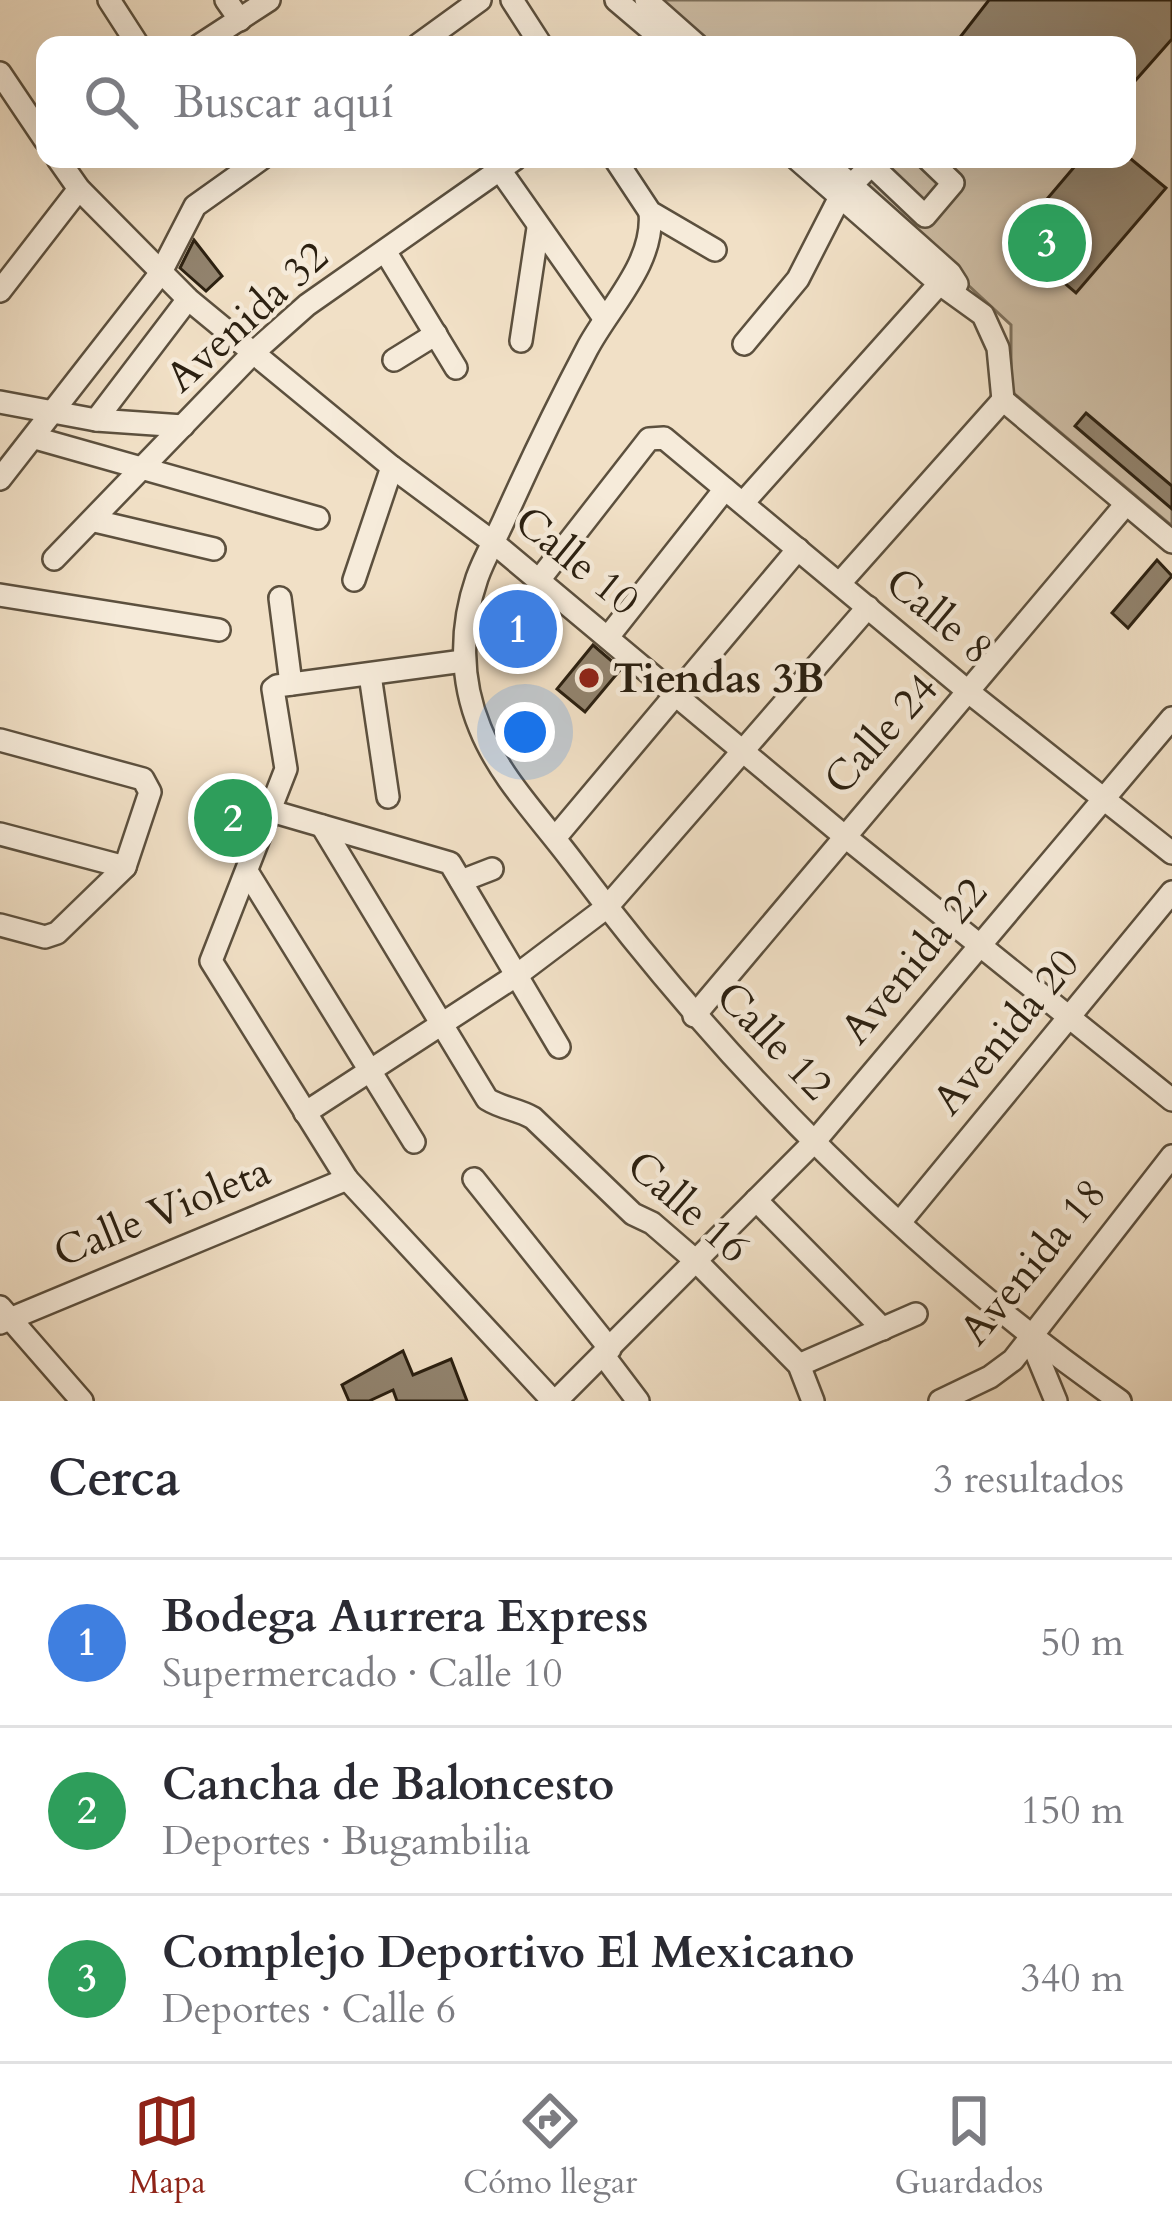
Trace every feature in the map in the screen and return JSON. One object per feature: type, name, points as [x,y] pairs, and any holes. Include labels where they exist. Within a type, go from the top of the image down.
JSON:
[{"type":"street","points":[[109,0],[132,36]]},
{"type":"street","points":[[226,0],[240,20]]},
{"type":"street","points":[[214,36],[269,0]]},
{"type":"street","points":[[430,36],[480,0]]},
{"type":"street","points":[[512,0],[535,36]]},
{"type":"street","points":[[616,0],[663,36]]},
{"type":"street","points":[[646,0],[665,36]]},
{"type":"street","points":[[0,73],[36,127]]},
{"type":"street","name":"Calle 10","points":[[65,168],[188,299],[494,543],[843,835],[1172,1100]]},
{"type":"street","points":[[0,479],[160,274],[196,206],[249,168]]},
{"type":"street","name":"Avenida 32","points":[[54,559],[253,353],[307,305],[502,168]]},
{"type":"street","points":[[510,168],[538,228],[604,318]]},
{"type":"street","points":[[621,168],[650,212],[715,250]]},
{"type":"street","points":[[810,168],[845,191],[983,315],[1001,365],[1003,400],[840,583]]},
{"type":"street","points":[[829,168],[845,191]]},
{"type":"street","points":[[744,344],[798,279],[845,191],[863,168]]},
{"type":"street","points":[[874,168],[925,216],[953,183],[937,168]]},
{"type":"street","points":[[0,291],[80,189]]},
{"type":"street","name":"Calle 12","points":[[650,212],[651,234],[623,296],[604,318],[545,429],[468,604],[464,661],[478,724],[490,751],[694,1016],[815,1141],[901,1221],[1030,1337],[1120,1401]]},
{"type":"street","points":[[521,341],[538,228]]},
{"type":"street","points":[[385,251],[456,368]]},
{"type":"street","points":[[608,637],[734,496],[945,279]]},
{"type":"street","points":[[96,420],[188,299]]},
{"type":"street","points":[[394,360],[436,334]]},
{"type":"street","points":[[1003,400],[1172,542]]},
{"type":"street","points":[[0,402],[96,420],[184,426]]},
{"type":"street","name":"Calle 8","points":[[539,580],[657,436],[1172,853]]},
{"type":"street","points":[[35,438],[317,518]]},
{"type":"street","points":[[353,580],[392,466]]},
{"type":"street","name":"Calle 24","points":[[694,1016],[1126,504]]},
{"type":"street","points":[[95,520],[214,549]]},
{"type":"street","points":[[555,838],[798,549]]},
{"type":"street","points":[[0,595],[219,631]]},
{"type":"street","points":[[280,598],[286,769],[211,961],[347,1179],[555,1401]]},
{"type":"street","points":[[305,1112],[517,975],[607,908],[868,607]]},
{"type":"street","points":[[282,687],[464,661]]},
{"type":"street","points":[[370,675],[388,796]]},
{"type":"street","name":"Avenida 22","points":[[555,1401],[815,1141],[1172,718]]},
{"type":"street","points":[[0,740],[143,779],[150,791],[125,867],[51,936],[0,925]]},
{"type":"street","points":[[271,811],[456,872],[492,869]]},
{"type":"street","points":[[322,826],[442,1021]]},
{"type":"street","points":[[0,834],[125,867]]},
{"type":"street","points":[[456,872],[559,1047]]},
{"type":"street","points":[[248,873],[414,1142]]},
{"type":"street","name":"Avenida 20","points":[[901,1221],[1172,892]]},
{"type":"street","name":"Calle 16","points":[[442,1021],[488,1099],[504,1110],[533,1118],[633,1214],[652,1223],[696,1261],[799,1366],[813,1401]]},
{"type":"street","name":"Avenida 18","points":[[940,1401],[1013,1360],[1172,1156]]},
{"type":"street","name":"Calle Violeta","points":[[2,1316],[347,1179]]},
{"type":"street","points":[[474,1179],[638,1401]]},
{"type":"street","name":"Calle 16","points":[[756,1201],[883,1329]]},
{"type":"street","points":[[799,1366],[916,1314]]},
{"type":"street","points":[[2,1316],[82,1401]]},
{"type":"street","points":[[1030,1337],[1056,1401]]},
{"type":"shaded area","points":[[656,0],[1172,0],[1172,526],[1011,391],[1011,325],[842,168],[1136,168],[1136,36],[696,36]]},
{"type":"shaded area","points":[[229,786],[258,797],[238,851],[208,839]]},
{"type":"building","points":[[989,0],[1172,0],[1172,39],[1136,80],[1136,36],[961,36]]},
{"type":"building","points":[[1136,163],[1166,188],[1076,293],[1013,239],[1073,168],[1136,168]]},
{"type":"building","points":[[194,240],[222,276],[206,291],[180,268]]},
{"type":"building","points":[[1086,413],[1172,486],[1172,509],[1075,426]]},
{"type":"building","points":[[1157,560],[1172,576],[1128,628],[1112,613]]},
{"type":"building","points":[[525,597],[548,617],[510,661],[487,642]]},
{"type":"building","name":"Tiendas 3B","points":[[593,645],[621,669],[585,712],[557,689]]},
{"type":"building","points":[[403,1351],[413,1375],[451,1359],[467,1401],[397,1401],[393,1390],[369,1401],[349,1401],[342,1385]]},
{"type":"place","name":"Complejo Deportivo El Mexicano","points":[[1047,243]]},
{"type":"place","name":"Bodega Aurrera Express","points":[[518,629]]},
{"type":"place","name":"Tiendas 3B","points":[[589,678]]},
{"type":"place","name":"Cancha de Baloncesto","points":[[233,818]]}]
